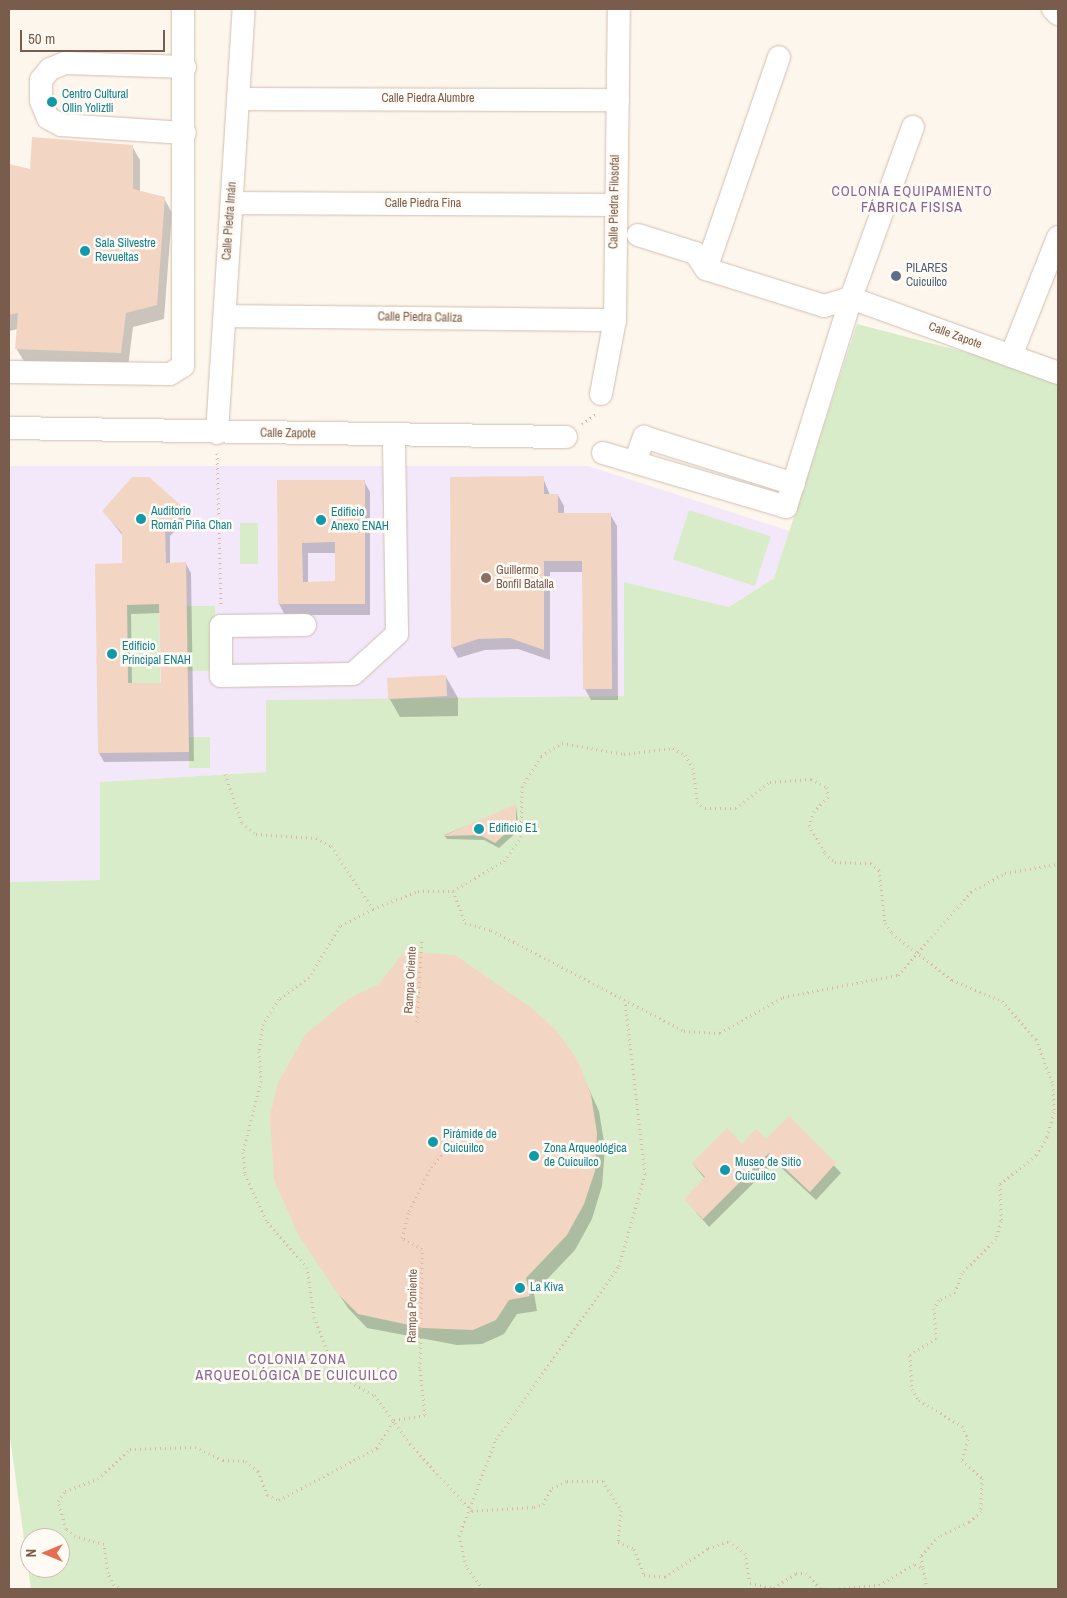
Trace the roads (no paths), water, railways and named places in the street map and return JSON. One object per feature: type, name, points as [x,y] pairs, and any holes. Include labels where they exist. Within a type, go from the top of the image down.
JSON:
[{"type":"street","points":[[9,372],[170,374],[183,366],[185,67],[182,9]]},
{"type":"street","name":"Calle Piedra Imán","points":[[217,433],[244,9]]},
{"type":"street","name":"Calle Piedra Filosofal","points":[[601,394],[615,320],[614,204],[619,9]]},
{"type":"street","points":[[1053,9],[1058,14]]},
{"type":"street","points":[[706,269],[779,57]]},
{"type":"street","points":[[185,67],[66,63],[50,69],[41,80],[41,101],[48,118],[61,125],[185,133]]},
{"type":"street","name":"Calle Piedra Alumbre","points":[[238,99],[618,100]]},
{"type":"street","points":[[603,452],[635,462],[644,437],[794,484],[851,298],[913,127]]},
{"type":"street","name":"Calle Piedra Fina","points":[[232,203],[614,204]]},
{"type":"street","points":[[638,235],[695,253],[706,269],[824,306],[851,298]]},
{"type":"street","points":[[1011,356],[1058,237]]},
{"type":"street","name":"Calle Zapote","points":[[851,298],[1058,373]]},
{"type":"street","name":"Calle Piedra Caliza","points":[[224,316],[615,320]]},
{"type":"street","name":"Calle Zapote","points":[[9,428],[217,433],[566,437]]},
{"type":"street","points":[[305,625],[221,626],[221,676],[353,674],[397,634],[394,435]]},
{"type":"place","name":"Centro Cultural Ollin Yoliztli","points":[[52,102]]},
{"type":"place","name":"Sala Silvestre Revueltas","points":[[85,251]]},
{"type":"place","name":"PILARES Cuicuilco","points":[[896,276]]},
{"type":"place","name":"Auditorio Román Piña Chan","points":[[141,519]]},
{"type":"place","name":"Edificio Anexo ENAH","points":[[321,520]]},
{"type":"place","name":"Guillermo Bonfil Batalla","points":[[486,578]]},
{"type":"place","name":"Edificio Principal ENAH","points":[[112,654]]},
{"type":"place","name":"Edificio E1","points":[[479,829]]},
{"type":"place","name":"Pirámide de Cuicuilco","points":[[433,1142]]},
{"type":"place","name":"Zona Arqueológica de Cuicuilco","points":[[534,1156]]},
{"type":"place","name":"Museo de Sitio Cuicuilco","points":[[725,1170]]},
{"type":"place","name":"La Kiva","points":[[520,1288]]},
{"type":"district","name":"COLONIA EQUIPAMIENTO FÁBRICA FISISA","points":[[912,200]]},
{"type":"district","name":"COLONIA ZONA ARQUEOLÓGICA DE CUICUILCO","points":[[297,1368]]}]
